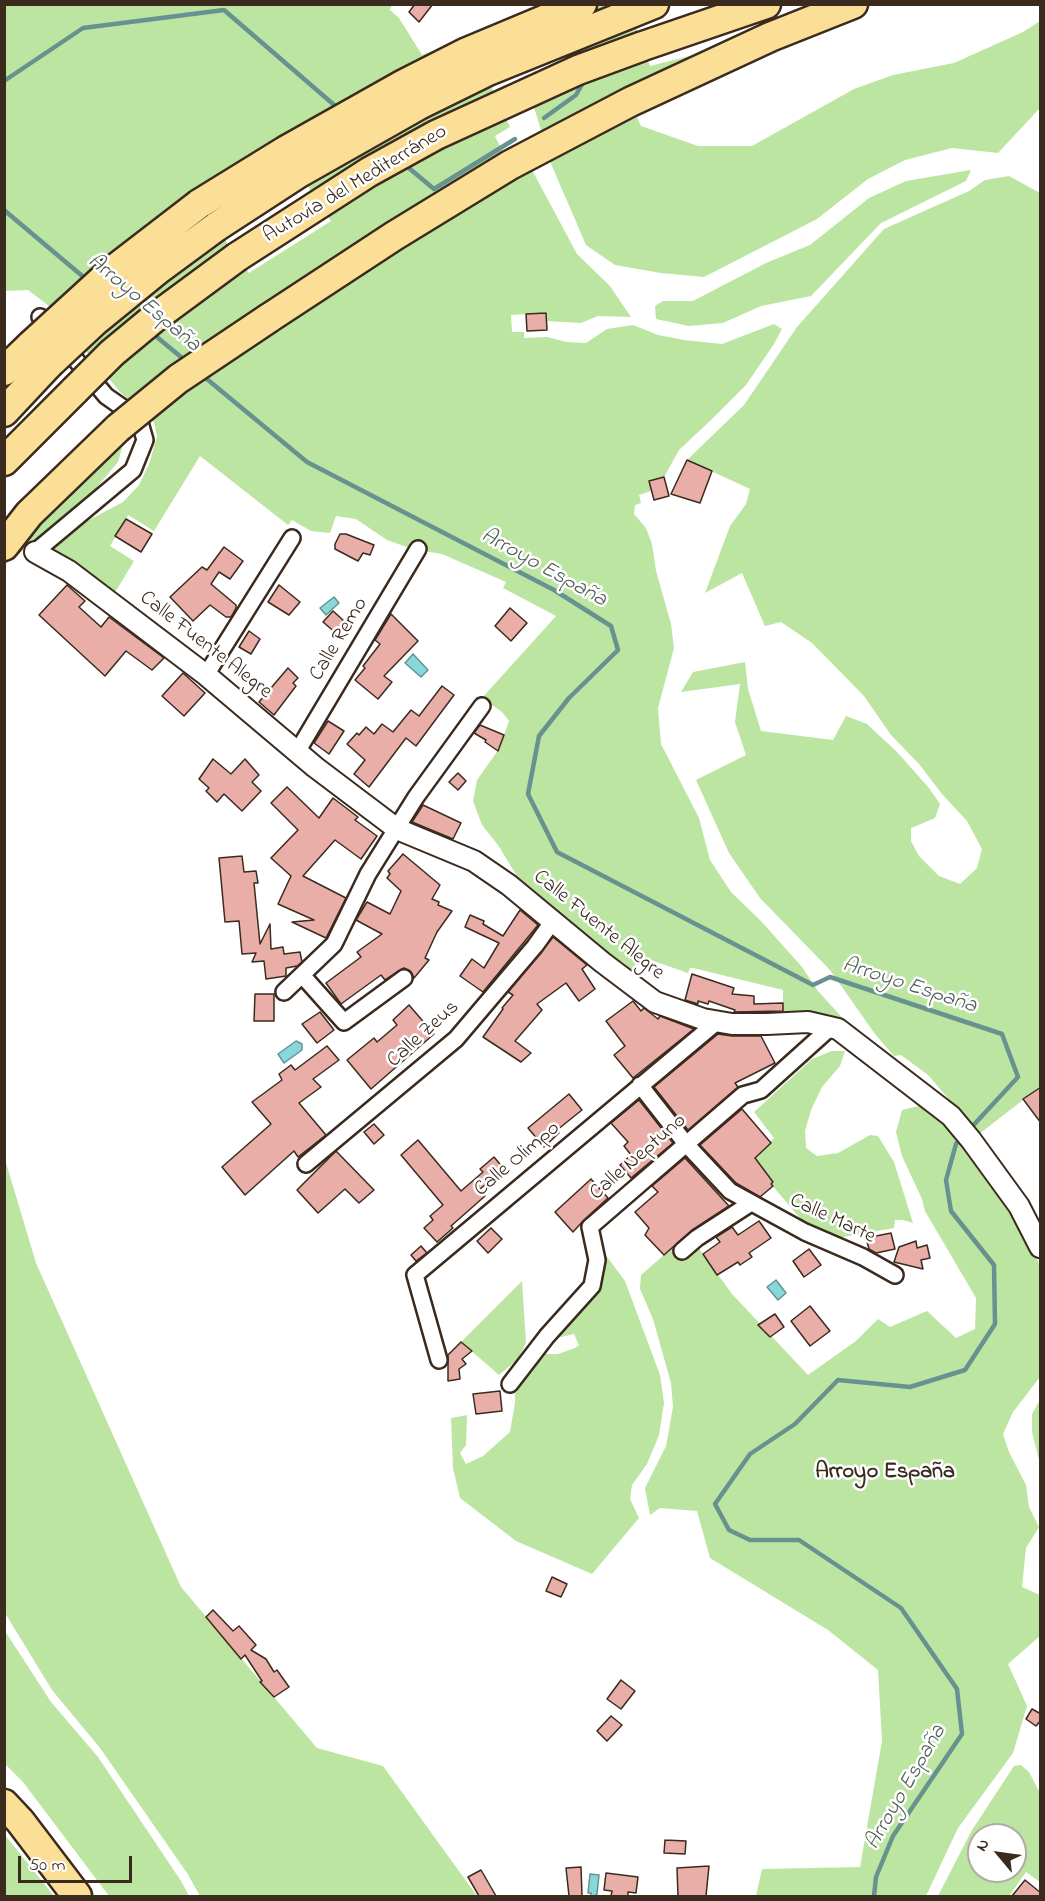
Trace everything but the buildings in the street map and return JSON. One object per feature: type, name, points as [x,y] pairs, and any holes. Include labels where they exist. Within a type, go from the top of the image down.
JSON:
[{"type":"highway","points":[[4,372],[40,354],[112,271],[199,204],[292,162],[395,89],[465,53],[582,4]]},
{"type":"highway","name":"Autovía del Mediterráneo","points":[[4,461],[112,353],[153,318],[237,257],[369,172],[436,135],[578,70],[766,4]]},
{"type":"highway","points":[[4,546],[29,514],[118,428],[178,379],[394,236],[510,165],[630,102],[770,37],[853,4]]},
{"type":"highway","name":"Autovía del Mediterráneo","points":[[4,412],[40,354],[102,315],[216,227],[292,162],[488,71],[643,9]]},
{"type":"highway","points":[[12,1813],[77,1896]]},
{"type":"highway","points":[[12,1813],[57,1844],[96,1896]]},
{"type":"street","points":[[35,552],[133,470],[146,440],[139,419],[106,396],[39,317]]},
{"type":"street","points":[[206,675],[292,538]]},
{"type":"street","name":"Calle Remo","points":[[297,752],[418,549]]},
{"type":"street","name":"Calle Fuente Alegre","points":[[35,552],[69,571],[206,675],[297,752],[397,829],[474,861],[509,885],[655,1002],[703,1019],[767,1024],[808,1022],[838,1029],[951,1116],[1019,1206],[1041,1247]]},
{"type":"street","points":[[284,992],[334,944],[368,874],[416,797],[482,706]]},
{"type":"street","name":"Calle Zeus","points":[[306,1164],[456,1039],[535,946],[553,921]]},
{"type":"street","points":[[302,975],[344,1022],[404,978]]},
{"type":"street","name":"Calle Olimpo","points":[[439,1360],[415,1275],[718,1021]]},
{"type":"street","name":"Calle Neptuno","points":[[510,1384],[547,1336],[592,1286],[597,1260],[591,1227],[743,1095],[761,1090],[831,1027]]},
{"type":"street","name":"Calle Marte","points":[[640,1085],[687,1145],[730,1191],[805,1232],[863,1257],[895,1275]]},
{"type":"street","points":[[682,1251],[697,1238],[751,1203]]},
{"type":"green space","points":[[4,5],[392,5],[390,10],[399,18],[422,55],[468,37],[510,127],[495,136],[503,152],[518,144],[577,254],[610,286],[631,317],[598,316],[581,323],[546,321],[545,313],[511,315],[512,332],[524,332],[524,338],[547,337],[567,342],[586,343],[607,329],[633,325],[658,335],[722,344],[774,324],[782,329],[746,385],[679,450],[664,477],[649,481],[651,491],[639,495],[641,503],[635,505],[634,514],[646,528],[652,544],[656,571],[671,624],[674,648],[658,708],[661,744],[699,818],[710,860],[731,892],[761,921],[802,967],[818,991],[848,1024],[849,1028],[783,1016],[783,990],[693,968],[690,968],[688,973],[639,956],[632,973],[624,963],[609,955],[521,886],[498,845],[482,825],[473,801],[477,780],[499,749],[509,721],[502,712],[482,698],[556,616],[503,588],[506,582],[442,554],[412,549],[387,540],[356,519],[336,516],[330,533],[311,531],[292,520],[288,525],[200,456],[154,531],[128,515],[110,546],[134,561],[114,594],[51,549],[51,545],[89,520],[123,502],[139,485],[149,464],[157,437],[154,422],[120,392],[49,306],[28,290],[5,291]],"holes":[[[278,141],[331,221],[249,273],[193,196]]]},
{"type":"green space","points":[[575,5],[628,5],[650,66],[697,54],[625,91],[641,126],[698,146],[752,146],[854,89],[893,75],[954,63],[1023,32],[1040,21],[1040,108],[998,153],[952,148],[905,160],[868,179],[817,219],[704,277],[615,265],[586,245],[552,166],[533,104],[580,61],[580,18]]},
{"type":"green space","points":[[971,170],[966,181],[881,223],[811,296],[761,306],[723,323],[689,326],[656,319],[655,306],[663,301],[693,301],[766,263],[810,245],[869,198],[906,181]]},
{"type":"green space","points":[[1009,176],[1040,193],[1040,1087],[979,1134],[928,1075],[901,1055],[894,1056],[875,1034],[830,970],[760,898],[729,853],[696,780],[746,755],[735,722],[740,684],[681,692],[693,672],[745,662],[748,689],[761,731],[833,740],[846,716],[867,724],[897,752],[940,804],[935,818],[911,828],[911,841],[919,856],[939,876],[960,884],[977,868],[982,849],[967,821],[891,735],[864,696],[812,643],[781,622],[765,626],[742,573],[705,593],[730,526],[746,504],[750,489],[687,460],[744,405],[797,327],[884,229],[969,191],[985,180]]},
{"type":"green space","points":[[126,434],[118,462],[76,512],[5,564],[4,559]]},
{"type":"green space","points":[[832,1051],[845,1051],[840,1066],[822,1087],[811,1110],[805,1131],[806,1148],[817,1156],[838,1153],[870,1135],[878,1136],[894,1162],[913,1223],[895,1220],[894,1228],[843,1237],[843,1245],[796,1222],[799,1217],[771,1184],[773,1182],[755,1158],[774,1138],[754,1112],[812,1059]]},
{"type":"green space","points":[[923,1105],[942,1119],[970,1151],[1022,1223],[1040,1266],[1040,1377],[1013,1412],[1003,1434],[1009,1452],[1026,1485],[1029,1507],[1039,1527],[1026,1548],[1022,1587],[1040,1595],[1040,1636],[1008,1664],[1027,1706],[1013,1753],[958,1828],[926,1896],[756,1896],[762,1869],[860,1867],[882,1741],[878,1670],[828,1630],[710,1558],[697,1511],[660,1508],[650,1515],[645,1488],[666,1446],[673,1407],[671,1383],[653,1319],[640,1289],[641,1275],[672,1248],[684,1261],[698,1247],[732,1294],[808,1375],[856,1341],[878,1319],[890,1327],[927,1311],[956,1338],[975,1329],[976,1298],[925,1211],[922,1199],[902,1156],[896,1132],[902,1110]]},
{"type":"green space","points":[[4,1156],[36,1263],[181,1587],[317,1748],[383,1766],[477,1896],[200,1896],[187,1873],[100,1748],[52,1690],[5,1613]]},
{"type":"green space","points":[[602,1250],[625,1281],[660,1375],[664,1403],[659,1435],[647,1464],[632,1485],[630,1499],[639,1518],[592,1574],[516,1541],[460,1498],[453,1468],[451,1418],[467,1415],[466,1445],[460,1453],[466,1464],[483,1456],[510,1432],[515,1388],[539,1354],[558,1354],[579,1345],[574,1334],[552,1339],[594,1293]]},
{"type":"green space","points":[[522,1281],[526,1343],[518,1359],[499,1375],[461,1342]]},
{"type":"green space","points":[[1040,1400],[1040,1464],[1032,1432],[1032,1414]]},
{"type":"green space","points":[[5,1631],[51,1702],[98,1757],[189,1896],[109,1896],[23,1782],[5,1764]]},
{"type":"green space","points":[[1021,1765],[1029,1772],[1040,1793],[1040,1882],[1027,1873],[1027,1823],[977,1823],[1014,1766]]},
{"type":"green space","points":[[5,1835],[54,1896],[5,1896]]},
{"type":"green space","points":[[967,1840],[967,1883],[1018,1883],[1009,1896],[938,1896]]},
{"type":"water","points":[[334,597],[339,603],[326,615],[320,608]]},
{"type":"water","points":[[413,654],[428,670],[421,677],[405,663]]},
{"type":"water","points":[[296,1041],[302,1044],[302,1050],[284,1063],[278,1054]]},
{"type":"water","points":[[776,1280],[786,1293],[778,1300],[767,1287]]},
{"type":"water","points":[[590,1874],[599,1875],[595,1896],[588,1893]]},
{"type":"waterway","name":"Arroyo España","points":[[4,81],[83,28],[224,10],[340,110]]},
{"type":"waterway","name":"Arroyo España","points":[[544,118],[576,95],[585,79]]},
{"type":"waterway","name":"Arroyo España","points":[[404,164],[434,189],[515,139]]},
{"type":"waterway","name":"Arroyo España","points":[[4,210],[87,280]]},
{"type":"waterway","name":"Arroyo España","points":[[152,333],[187,362]]},
{"type":"waterway","name":"Arroyo España","points":[[202,375],[307,462],[554,590],[611,626],[618,650],[569,698],[539,736],[528,794],[557,852],[813,985],[830,977],[1002,1034],[1018,1077],[969,1130]]},
{"type":"waterway","name":"Arroyo España","points":[[874,1896],[876,1877],[893,1836],[962,1734],[957,1689],[901,1608],[799,1540],[750,1540],[729,1530],[715,1504],[750,1454],[795,1424],[838,1380],[910,1387],[965,1370],[995,1324],[994,1265],[951,1211],[946,1180],[956,1144],[961,1138]]},
{"type":"district","name":"Arroyo España","points":[[885,1473]]}]
